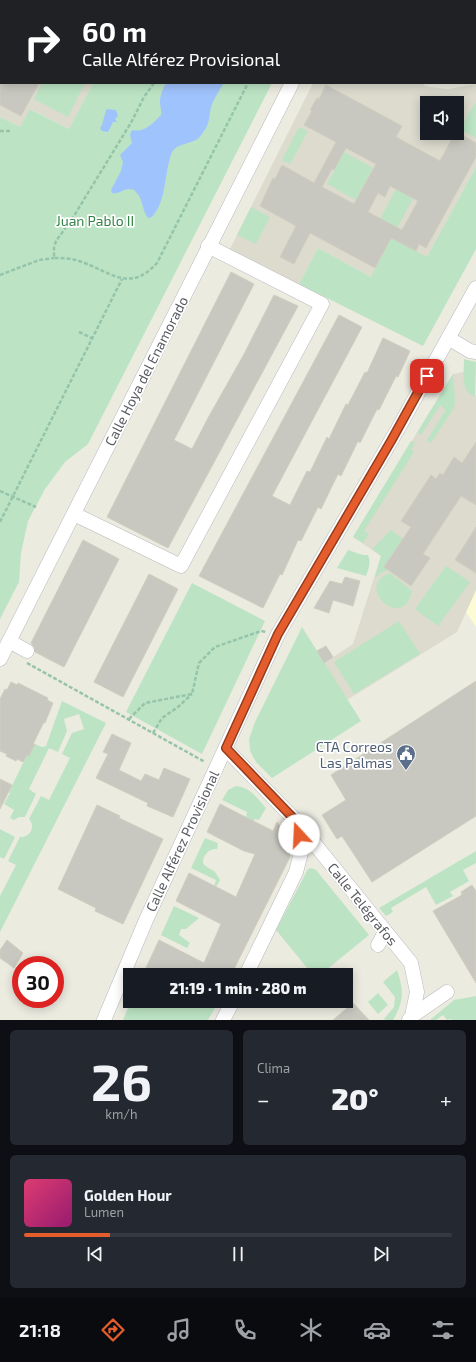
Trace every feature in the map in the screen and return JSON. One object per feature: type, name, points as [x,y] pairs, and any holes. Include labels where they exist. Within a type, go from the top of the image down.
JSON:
[{"type":"street","name":"Calle Hoya del Enamorado","points":[[0,659],[208,246],[291,84]]},
{"type":"street","points":[[74,514],[181,566],[322,304],[208,246]]},
{"type":"street","name":"Calle Alférez Provisional","points":[[104,1020],[146,920],[278,634],[395,434],[476,288]]},
{"type":"street","points":[[448,338],[470,351],[476,352]]},
{"type":"street","points":[[9,641],[26,657]]},
{"type":"street","name":"Calle Telégrafos","points":[[226,748],[270,785],[296,821],[411,963],[417,992],[411,1018]]},
{"type":"street","points":[[250,968],[272,930],[296,872],[302,849],[296,821]]},
{"type":"street","points":[[378,945],[385,932]]},
{"type":"street","points":[[411,1018],[447,992],[436,994],[417,992]]},
{"type":"street","points":[[223,1020],[229,1008]]},
{"type":"path","points":[[54,258],[56,241],[72,219],[132,121],[144,97],[153,84]]},
{"type":"path","points":[[0,275],[39,260],[54,258],[78,260],[122,279],[133,278],[145,274],[157,262],[247,84]]},
{"type":"path","points":[[0,131],[11,131]]},
{"type":"path","points":[[0,522],[122,279]]},
{"type":"path","points":[[78,332],[92,338]]},
{"type":"path","points":[[0,490],[36,507]]},
{"type":"path","points":[[153,733],[162,718],[178,707],[192,694],[199,663],[215,647],[261,631],[278,634]]},
{"type":"path","points":[[26,657],[129,720],[216,768]]},
{"type":"path","points":[[129,720],[145,703],[192,694]]},
{"type":"shaded area","points":[[0,84],[92,84],[69,129],[31,109],[20,127],[0,117]]},
{"type":"shaded area","points":[[312,84],[424,84],[423,85],[430,87],[448,89],[476,84],[476,167],[406,296],[318,248],[299,284],[230,249]]},
{"type":"shaded area","points":[[464,372],[465,382],[476,396],[476,590],[457,632],[347,700],[324,663],[353,644],[381,556],[353,537],[453,374]]},
{"type":"shaded area","points":[[476,590],[476,627],[466,612]]},
{"type":"green space","points":[[42,84],[84,84],[68,117],[34,99]]},
{"type":"green space","name":"Juan Pablo II","points":[[92,84],[271,84],[88,444],[65,462],[45,489],[28,521],[21,553],[19,582],[0,619],[0,117],[20,127],[30,109],[69,129]]},
{"type":"green space","points":[[475,103],[476,138],[464,131],[464,122]]},
{"type":"green space","points":[[299,127],[308,131],[290,164],[282,160]]},
{"type":"green space","points":[[344,152],[373,168],[356,200],[327,184]]},
{"type":"green space","points":[[476,167],[476,249],[423,346],[299,284],[318,248],[371,277],[391,238],[427,257]]},
{"type":"green space","points":[[396,189],[413,198],[397,228],[380,219]]},
{"type":"green space","points":[[251,207],[270,217],[256,244],[237,235]]},
{"type":"green space","points":[[464,359],[476,362],[475,396],[467,391],[465,386]]},
{"type":"green space","points":[[453,374],[455,401],[454,408],[431,443],[427,440],[446,410],[440,405],[421,435],[417,433]]},
{"type":"green space","points":[[411,441],[415,443],[411,450],[414,452],[364,531],[369,534],[363,543],[353,537]]},
{"type":"green space","points":[[391,530],[403,539],[384,566],[389,570],[380,573],[377,577],[375,576],[381,556],[372,549]]},
{"type":"green space","points":[[348,550],[363,555],[368,555],[369,565],[366,576],[337,568]]},
{"type":"green space","points":[[446,566],[470,582],[438,626],[415,609]]},
{"type":"green space","points":[[390,573],[412,591],[407,603],[400,608],[391,607],[384,603],[378,595],[377,587],[380,579]]},
{"type":"green space","points":[[192,583],[265,621],[202,754],[126,712]]},
{"type":"green space","points":[[399,621],[420,654],[354,694],[334,662]]},
{"type":"green space","points":[[302,627],[361,721],[272,778],[256,762],[250,751],[249,739],[255,722]]},
{"type":"green space","points":[[62,701],[106,723],[0,932],[0,896],[16,865],[8,861],[20,837],[27,836],[31,831],[32,825],[29,819],[41,796],[49,800],[70,758],[62,754],[72,733],[84,729],[79,714],[64,719],[67,731],[58,752],[49,748],[29,789],[36,794],[25,817],[19,817],[14,820],[10,818],[14,810],[4,804],[27,755],[29,756],[35,744],[42,747],[46,746]]},
{"type":"green space","points":[[236,786],[245,788],[266,808],[259,820],[255,819],[254,821],[246,817],[247,812],[222,800],[228,790]]},
{"type":"green space","points":[[0,829],[15,837],[4,859],[0,857]]},
{"type":"green space","points":[[205,838],[218,843],[217,849],[208,852],[203,861],[207,867],[214,871],[220,880],[216,887],[214,886],[216,880],[191,868]]},
{"type":"green space","points":[[476,851],[476,863],[463,870],[469,881],[450,892],[453,896],[436,905],[426,887],[391,908],[393,912],[386,916],[379,908]]},
{"type":"green space","points":[[311,868],[316,870],[369,935],[329,968],[307,968],[276,930],[308,869]]},
{"type":"green space","points":[[174,906],[199,918],[186,929],[181,929],[179,935],[190,943],[187,948],[161,935]]},
{"type":"green space","points":[[397,970],[402,990],[401,1002],[397,1014],[393,1020],[386,1020],[384,1019],[394,1007],[395,997],[383,982]]},
{"type":"green space","points":[[378,993],[388,1005],[378,1014],[368,1002]]},
{"type":"green space","points":[[476,996],[476,1020],[447,1020],[443,1015],[436,1020],[430,1020],[454,1000]]},
{"type":"green space","points":[[128,1008],[215,1008],[208,1020],[123,1020]]},
{"type":"water","points":[[166,84],[223,84],[212,104],[206,128],[196,140],[174,149],[172,152],[169,160],[163,195],[157,210],[152,217],[148,218],[139,196],[134,190],[128,189],[118,193],[112,193],[111,190],[121,171],[123,162],[120,155],[132,143],[130,135],[132,130],[137,131],[145,129],[161,115],[160,102]]},
{"type":"water","points":[[106,110],[116,110],[118,116],[115,119],[117,122],[113,122],[108,132],[102,131],[100,128]]},
{"type":"building","points":[[0,84],[38,84],[21,116],[0,105]]},
{"type":"building","points":[[326,85],[402,126],[396,137],[440,161],[451,140],[464,140],[464,136],[476,143],[476,157],[426,248],[419,244],[416,251],[391,238],[375,268],[310,233],[294,264],[280,257],[296,226],[260,206],[273,178],[275,179],[282,165],[314,183],[336,142],[304,125],[317,98],[319,99]],"holes":[[[346,148],[376,164],[354,204],[322,187],[332,169],[334,170]],[[390,186],[418,201],[402,230],[368,212],[378,193],[385,197]]]},
{"type":"building","points":[[231,272],[254,284],[174,440],[192,449],[243,356],[274,295],[298,306],[168,548],[107,517]]},
{"type":"building","points":[[339,315],[362,327],[272,496],[290,505],[307,471],[310,472],[327,437],[329,439],[346,404],[348,405],[365,372],[367,373],[383,338],[410,351],[398,377],[396,376],[379,410],[377,409],[360,443],[358,441],[341,476],[338,474],[321,509],[318,507],[301,541],[298,540],[282,575],[280,574],[263,608],[199,576]]},
{"type":"building","points":[[476,442],[476,505],[461,496],[423,554],[430,558],[411,586],[384,567],[411,527],[401,521],[431,475],[436,479],[440,473],[443,475],[454,457],[462,463]]},
{"type":"building","points":[[476,527],[476,573],[455,560]]},
{"type":"building","points":[[83,540],[119,559],[64,667],[35,652],[31,643]]},
{"type":"building","points":[[149,574],[178,589],[123,697],[94,682]]},
{"type":"building","points":[[345,577],[360,581],[353,606],[333,600],[329,613],[314,608],[330,581],[342,584]]},
{"type":"building","points":[[326,646],[333,657],[324,663],[317,651]]},
{"type":"building","name":"CTA Correos Las Palmas","points":[[476,681],[476,816],[372,882],[342,836],[337,839],[322,815],[346,800],[331,775]]},
{"type":"building","points":[[11,682],[17,685],[18,683],[48,698],[47,700],[53,703],[45,723],[44,722],[33,744],[35,744],[29,756],[27,755],[23,762],[17,759],[16,761],[0,751],[0,699],[5,689],[7,690]]},
{"type":"building","points":[[112,734],[131,743],[119,770],[141,781],[145,774],[159,780],[164,768],[190,779],[173,817],[147,806],[148,803],[96,778],[108,754],[103,752]]},
{"type":"building","points":[[0,779],[12,785],[0,809]]},
{"type":"building","points":[[220,804],[273,831],[277,822],[289,839],[290,857],[234,968],[146,968],[159,940],[204,963],[221,924],[176,901],[189,873],[236,897],[255,854],[244,851],[207,832]]},
{"type":"building","points":[[97,805],[120,816],[119,818],[163,839],[123,924],[95,911],[96,908],[58,889]]},
{"type":"building","points":[[472,885],[476,891],[476,983],[433,911],[462,895],[461,892]]},
{"type":"building","points":[[7,940],[23,953],[21,956],[12,956],[12,967],[0,958],[0,950]]},
{"type":"building","points":[[353,1003],[369,1020],[333,1020],[347,1008],[353,1008]]},
{"type":"place","name":"CTA Correos Las Palmas","points":[[406,771]]},
{"type":"route","points":[[299,835],[296,821],[226,748],[278,634],[391,441],[427,376]]}]
